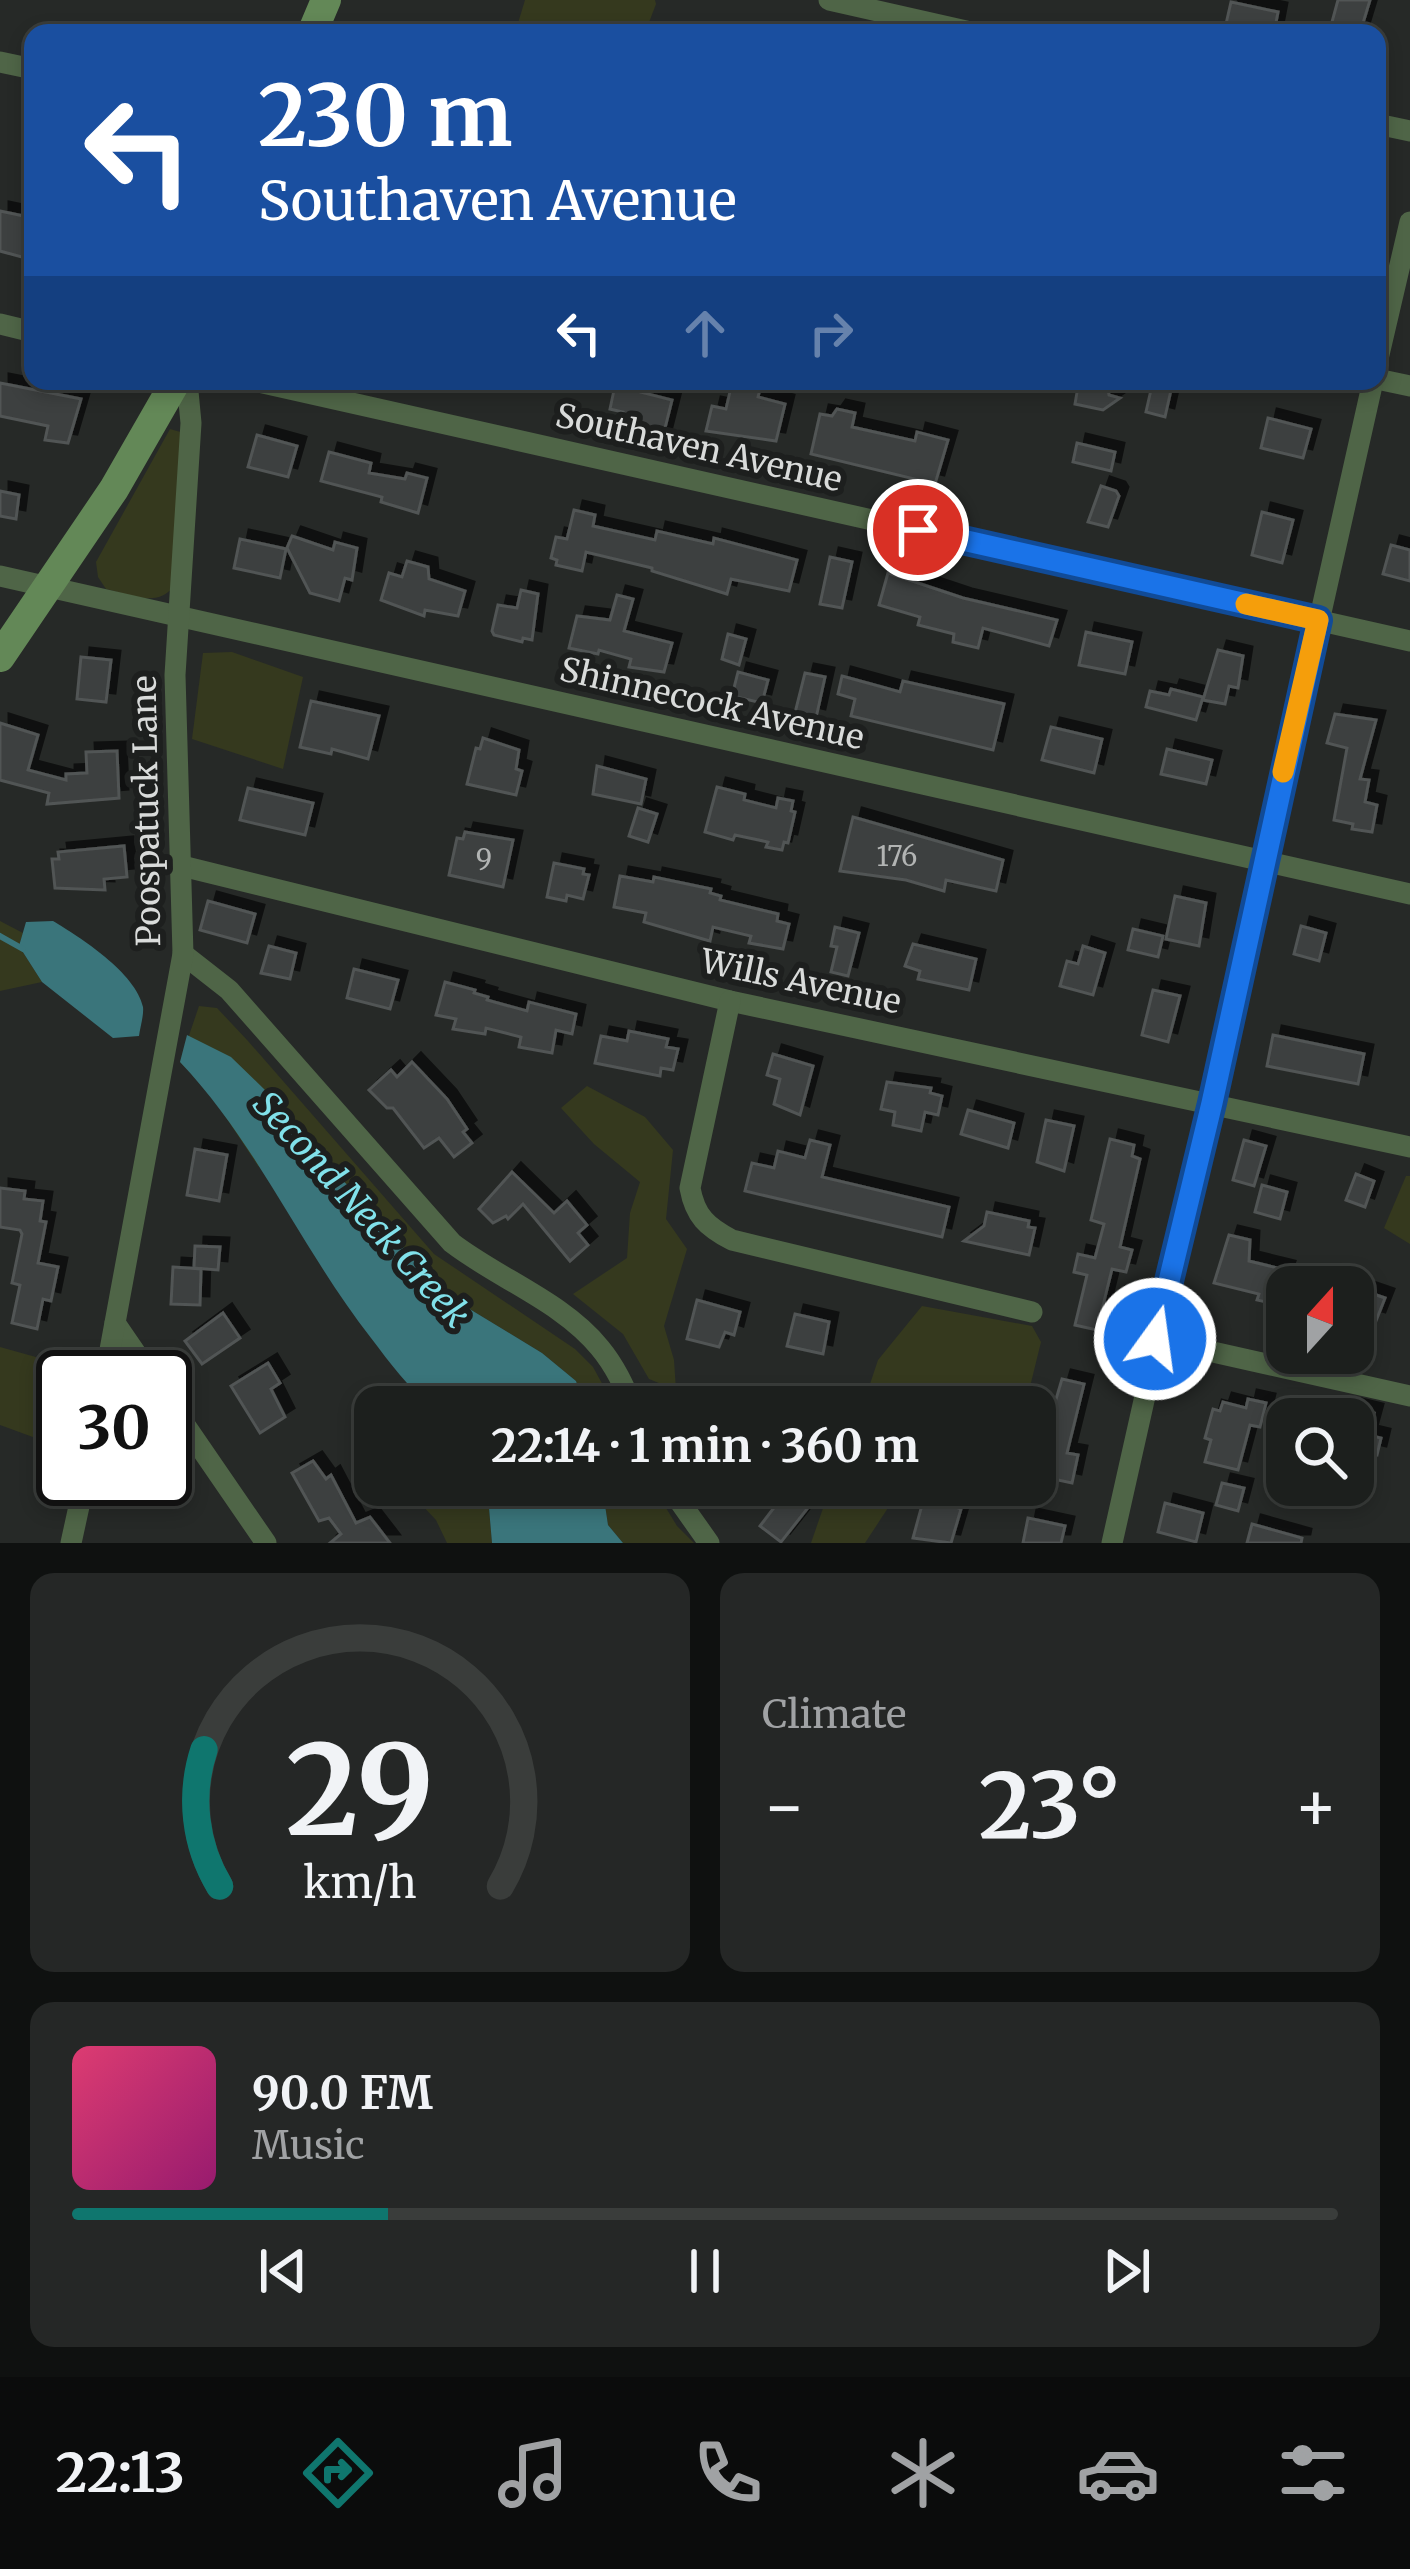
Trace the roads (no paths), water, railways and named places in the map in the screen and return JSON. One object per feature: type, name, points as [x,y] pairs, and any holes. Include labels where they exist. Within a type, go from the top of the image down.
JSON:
[{"type":"main road","points":[[0,657],[114,489],[171,390]]},
{"type":"street","points":[[829,0],[935,24]]},
{"type":"street","points":[[1386,325],[1410,222]]},
{"type":"street","name":"Poospatuck Lane","points":[[111,1350],[183,955],[177,834],[178,617],[190,423],[188,390]]},
{"type":"street","name":"Southaven Avenue","points":[[294,390],[1410,641]]},
{"type":"street","points":[[1112,1543],[1373,390]]},
{"type":"street","name":"Shinnecock Avenue","points":[[0,576],[1410,894]]},
{"type":"street","name":"Wills Avenue","points":[[182,866],[730,1000],[1410,1148]]},
{"type":"street","points":[[183,955],[229,990],[452,1243],[553,1307],[600,1347],[621,1386]]},
{"type":"street","points":[[730,1000],[690,1188],[694,1210],[710,1228],[732,1240],[1032,1312]]},
{"type":"street","points":[[116,1324],[134,1350]]},
{"type":"street","points":[[1155,1339],[1410,1396]]},
{"type":"street","points":[[192,1435],[266,1543]]},
{"type":"street","points":[[71,1543],[80,1506]]},
{"type":"street","points":[[683,1506],[709,1543]]},
{"type":"water","points":[[53,921],[106,957],[130,981],[143,1007],[139,1036],[113,1038],[42,982],[19,946],[26,922]]},
{"type":"water","points":[[187,1035],[231,1057],[265,1090],[320,1159],[375,1211],[435,1288],[542,1353],[578,1386],[410,1386],[346,1304],[233,1127],[180,1062]]},
{"type":"water","points":[[489,1506],[605,1506],[608,1525],[623,1543],[492,1543]]},
{"type":"waterway","name":"Second Neck Creek","points":[[0,936],[23,949]]}]
